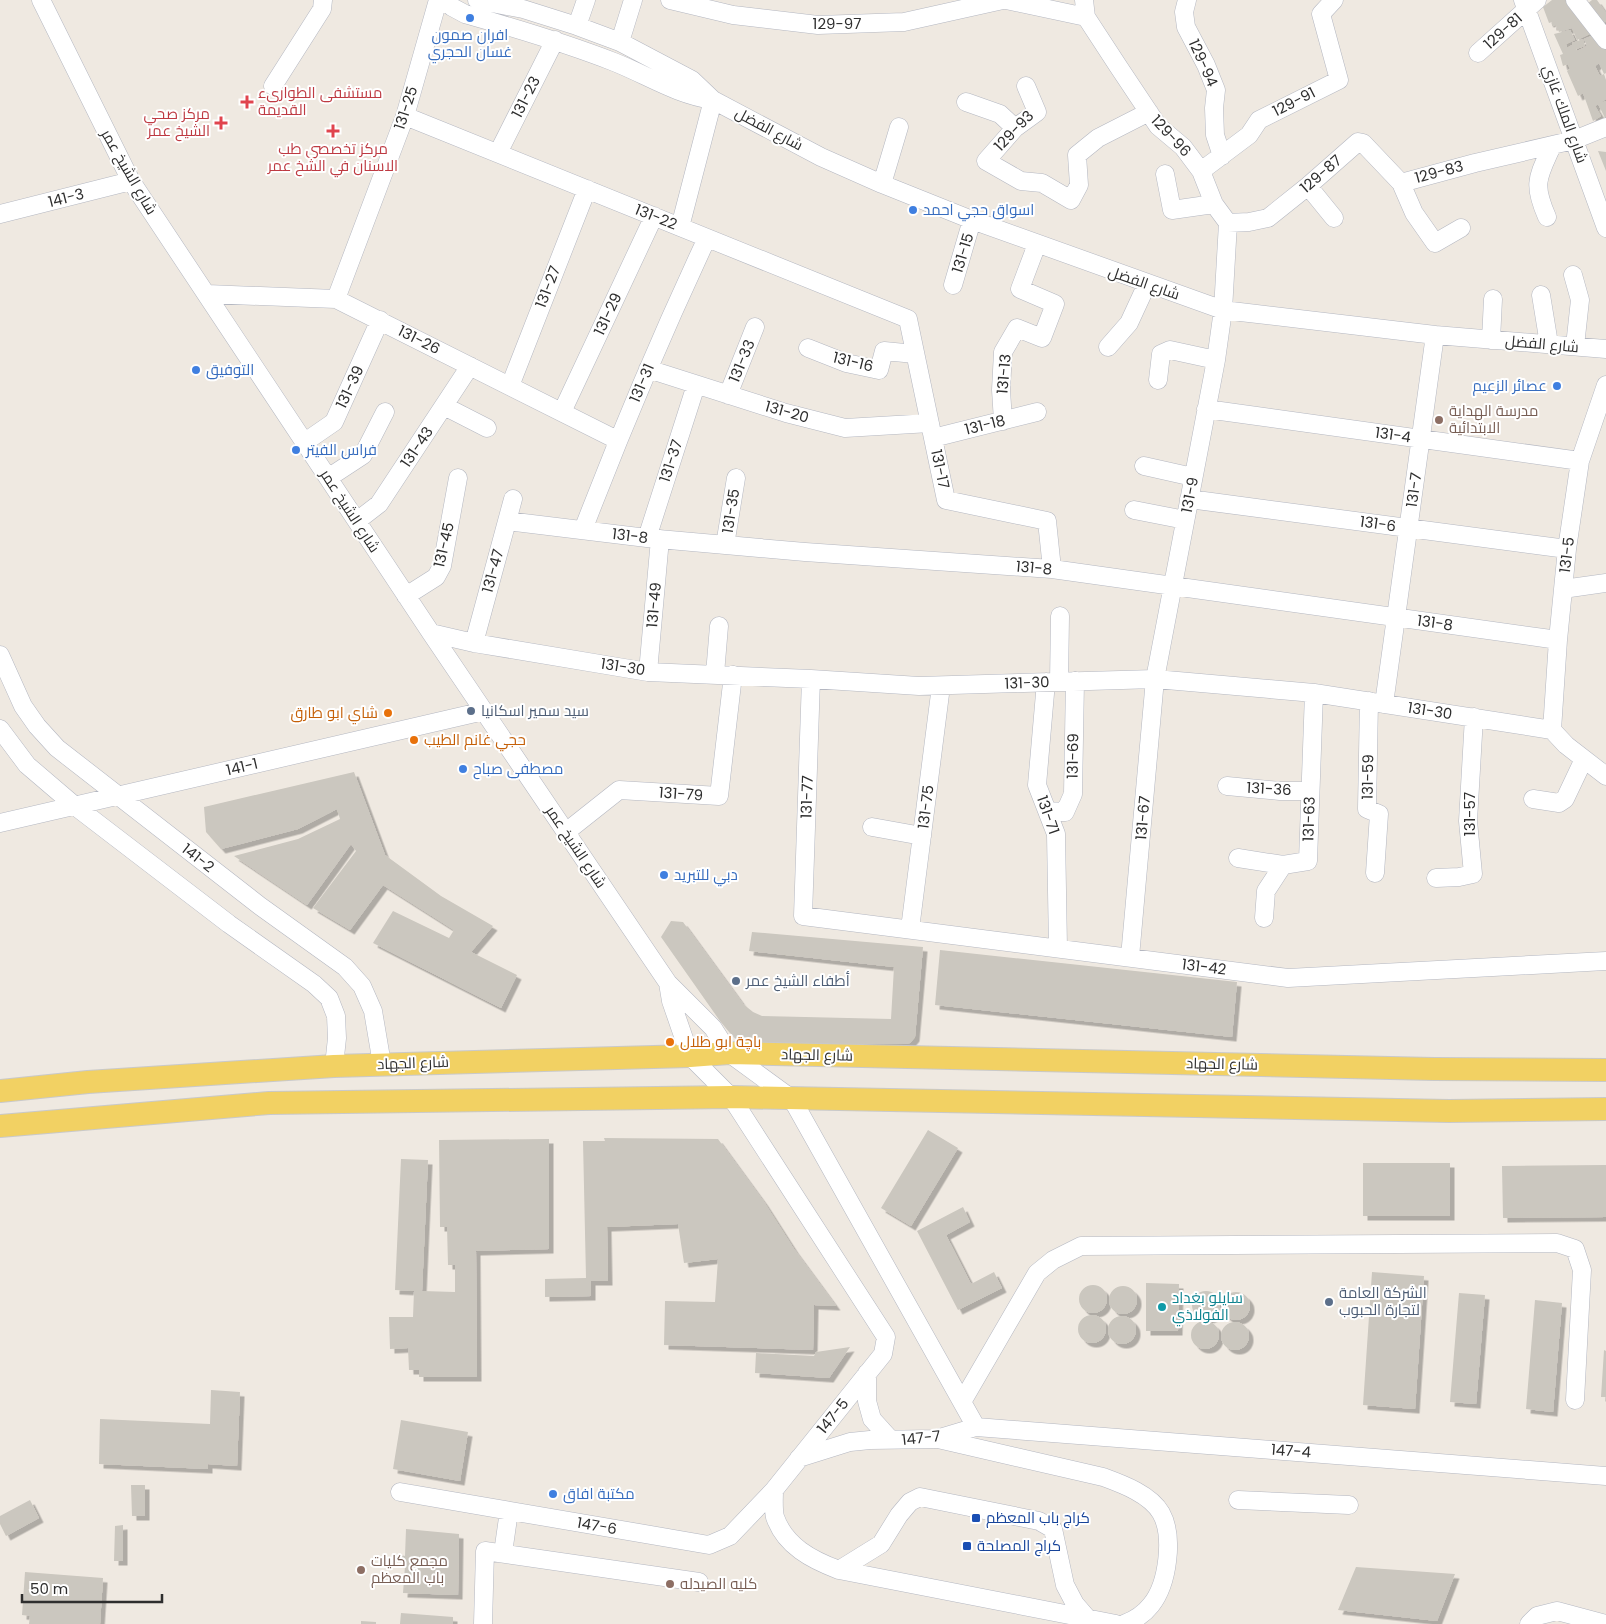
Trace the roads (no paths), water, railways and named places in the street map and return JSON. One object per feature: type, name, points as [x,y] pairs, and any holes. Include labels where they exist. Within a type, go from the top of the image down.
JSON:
[{"type":"main road","name":"شارع الجهاد","points":[[0,1091],[88,1082],[334,1066],[690,1056],[729,1053],[1434,1069],[1606,1070]]},
{"type":"main road","points":[[0,1126],[269,1103],[730,1097],[1449,1111],[1606,1109]]},
{"type":"street","name":"شارع الشيخ عمر","points":[[41,0],[132,181],[406,596],[668,982],[713,1028],[729,1053],[792,1099]]},
{"type":"street","points":[[273,86],[322,9],[322,0]]},
{"type":"street","name":"131-25","points":[[336,299],[405,116],[438,0]]},
{"type":"street","name":"شارع الفضل","points":[[443,0],[465,14],[555,40],[616,63],[684,94],[713,100]]},
{"type":"street","name":"شارع الفضل","points":[[477,0],[524,5],[620,42],[692,80],[713,100],[821,157],[972,220],[1223,310],[1435,335],[1606,349]]},
{"type":"street","points":[[576,26],[586,0]]},
{"type":"street","points":[[620,42],[633,0]]},
{"type":"street","name":"129-97","points":[[670,0],[733,15],[818,25],[904,22],[1004,0],[1085,8]]},
{"type":"street","name":"129-94","points":[[1187,0],[1184,12],[1186,27],[1206,65],[1216,90],[1214,108],[1215,135],[1222,156]]},
{"type":"street","name":"129-91","points":[[1201,171],[1249,135],[1259,120],[1339,80],[1321,14],[1334,0]]},
{"type":"street","points":[[1575,0],[1606,40]]},
{"type":"street","name":"129-81","points":[[1478,53],[1529,3]]},
{"type":"street","name":"شارع الملك غازي","points":[[1529,3],[1574,140],[1606,228]]},
{"type":"street","name":"129-96","points":[[1085,8],[1158,126],[1183,147],[1201,171],[1214,204],[1228,223]]},
{"type":"street","name":"131-23","points":[[498,153],[555,40]]},
{"type":"street","name":"129-93","points":[[1026,86],[1037,112],[1015,128],[986,161],[1021,181],[1042,183],[1072,200],[1079,185],[1077,155],[1098,138],[1149,112]]},
{"type":"street","points":[[680,227],[713,100]]},
{"type":"street","points":[[966,102],[1000,114],[1015,128]]},
{"type":"street","name":"131-22","points":[[405,116],[908,318]]},
{"type":"street","name":"129-83","points":[[1461,228],[1434,242],[1414,213],[1401,183],[1475,162],[1574,140],[1606,127]]},
{"type":"street","points":[[882,184],[900,128]]},
{"type":"street","name":"129-87","points":[[1228,223],[1249,222],[1268,218],[1358,142],[1363,143],[1401,183]]},
{"type":"street","points":[[1547,217],[1539,199],[1539,176],[1552,146]]},
{"type":"street","points":[[1165,174],[1172,210],[1214,204]]},
{"type":"street","name":"141-3","points":[[0,214],[132,181]]},
{"type":"street","points":[[1308,186],[1334,218]]},
{"type":"street","name":"131-27","points":[[510,386],[587,189]]},
{"type":"street","name":"131-29","points":[[562,412],[654,216]]},
{"type":"street","name":"131-15","points":[[953,285],[972,220]]},
{"type":"street","points":[[1223,310],[1228,223]]},
{"type":"street","name":"131-31","points":[[583,530],[648,369],[707,238]]},
{"type":"street","name":"131-13","points":[[1004,421],[1001,390],[1003,352],[1017,328],[1042,338],[1055,304],[1020,289],[1037,244]]},
{"type":"street","points":[[1572,275],[1580,300],[1575,346]]},
{"type":"street","points":[[1108,347],[1129,323],[1147,284]]},
{"type":"street","name":"131-26","points":[[207,294],[336,299],[618,440]]},
{"type":"street","points":[[1541,295],[1549,344]]},
{"type":"street","points":[[1491,340],[1493,300]]},
{"type":"street","name":"131-9","points":[[1155,679],[1216,360],[1223,310]]},
{"type":"street","name":"131-17","points":[[908,318],[946,500],[1047,521],[1052,569]]},
{"type":"street","name":"131-39","points":[[305,442],[334,422],[380,320]]},
{"type":"street","name":"131-33","points":[[728,395],[755,327]]},
{"type":"street","name":"131-7","points":[[1376,703],[1396,617],[1435,335]]},
{"type":"street","name":"131-16","points":[[808,348],[846,363],[879,370],[884,351],[915,354]]},
{"type":"street","points":[[1158,380],[1161,354],[1170,350],[1216,360]]},
{"type":"street","name":"131-43","points":[[357,521],[379,504],[470,366]]},
{"type":"street","name":"131-20","points":[[648,369],[786,413],[845,428],[931,430]]},
{"type":"street","name":"131-37","points":[[654,538],[696,384]]},
{"type":"street","name":"131-5","points":[[1552,730],[1567,549],[1580,461],[1606,385]]},
{"type":"street","points":[[444,406],[487,428]]},
{"type":"street","name":"131-4","points":[[1206,409],[1580,461]]},
{"type":"street","points":[[328,478],[363,455],[385,412]]},
{"type":"street","name":"131-18","points":[[931,430],[1004,421],[1037,412]]},
{"type":"street","points":[[1144,466],[1193,477]]},
{"type":"street","name":"131-45","points":[[406,596],[436,577],[442,566],[458,478]]},
{"type":"street","name":"131-35","points":[[725,545],[736,478]]},
{"type":"street","name":"131-47","points":[[474,643],[513,499]]},
{"type":"street","name":"131-6","points":[[1189,499],[1567,549]]},
{"type":"street","points":[[1134,510],[1185,520]]},
{"type":"street","name":"131-8","points":[[507,520],[725,545],[1052,569],[1558,640]]},
{"type":"street","name":"131-49","points":[[648,672],[654,538]]},
{"type":"street","points":[[1563,588],[1606,582]]},
{"type":"street","points":[[1060,616],[1060,682]]},
{"type":"street","points":[[715,674],[719,626]]},
{"type":"street","name":"131-30","points":[[431,633],[474,643],[648,672],[919,686],[1155,679],[1314,693],[1552,730]]},
{"type":"street","name":"141-2","points":[[0,655],[23,706],[37,726],[57,748],[260,906],[345,967],[362,986],[373,1011],[382,1064]]},
{"type":"street","name":"131-79","points":[[566,832],[619,790],[719,796],[733,675]]},
{"type":"street","name":"131-77","points":[[804,916],[811,679]]},
{"type":"street","name":"131-67","points":[[1130,957],[1155,679]]},
{"type":"street","name":"131-69","points":[[1047,811],[1065,812],[1072,794],[1060,682]]},
{"type":"street","name":"131-71","points":[[1058,948],[1056,834],[1037,784],[1060,682]]},
{"type":"street","name":"131-75","points":[[910,929],[941,686]]},
{"type":"street","name":"131-63","points":[[1283,865],[1308,861],[1314,693]]},
{"type":"street","name":"131-59","points":[[1375,873],[1379,814],[1367,809],[1376,703]]},
{"type":"street","name":"141-1","points":[[0,823],[484,711]]},
{"type":"street","name":"131-57","points":[[1436,878],[1459,878],[1472,874],[1468,821],[1474,718]]},
{"type":"street","points":[[0,729],[27,765],[75,806],[229,924],[314,984],[329,998],[336,1016],[337,1038],[334,1066]]},
{"type":"street","points":[[1552,730],[1566,745],[1606,776]]},
{"type":"street","points":[[1533,799],[1559,803],[1565,799],[1584,759]]},
{"type":"street","name":"131-36","points":[[1227,786],[1280,791],[1310,791]]},
{"type":"street","points":[[872,827],[922,836]]},
{"type":"street","points":[[1238,858],[1283,865],[1266,891],[1264,918]]},
{"type":"street","name":"131-42","points":[[804,916],[1288,978],[1606,961]]},
{"type":"street","name":"شارع الشيخ عمر","points":[[668,982],[671,1001],[690,1056],[730,1097]]},
{"type":"street","points":[[730,1097],[886,1337],[883,1354],[868,1373]]},
{"type":"street","points":[[792,1099],[976,1427]]},
{"type":"street","points":[[962,1402],[1037,1273],[1053,1260],[1081,1246],[1547,1243],[1557,1243],[1575,1249],[1582,1270],[1574,1400]]},
{"type":"street","name":"147-7","points":[[868,1373],[867,1401],[872,1418],[891,1440],[936,1438],[976,1427]]},
{"type":"street","name":"147-5","points":[[774,1490],[868,1373]]},
{"type":"street","name":"147-4","points":[[976,1427],[1606,1476]]},
{"type":"street","points":[[936,1438],[1103,1477],[1143,1495],[1160,1512],[1167,1528],[1168,1548],[1166,1567],[1153,1603],[1142,1615],[1124,1624]]},
{"type":"street","name":"147-5","points":[[799,1458],[850,1442],[891,1440]]},
{"type":"street","points":[[774,1490],[775,1515],[781,1530],[796,1548],[816,1561],[839,1570],[1116,1624]]},
{"type":"street","name":"147-6","points":[[400,1492],[709,1545],[730,1536],[774,1490]]},
{"type":"street","points":[[839,1570],[881,1544],[899,1515],[910,1502],[920,1497],[1039,1521],[1053,1529],[1066,1585],[1075,1604],[1088,1620]]},
{"type":"street","points":[[1238,1500],[1349,1505]]},
{"type":"street","points":[[503,1553],[509,1510]]},
{"type":"street","points":[[483,1624],[485,1551],[699,1582]]},
{"type":"street","points":[[1529,1624],[1537,1616],[1557,1611],[1606,1624]]},
{"type":"place","name":"افران صمون غسان الحجري","points":[[470,18]]},
{"type":"place","name":"مستشفى الطوارىء القديمة","points":[[247,102]]},
{"type":"place","name":"مركز صحي الشيخ عمر","points":[[221,123]]},
{"type":"place","name":"مركز تخصصي طب الاسنان في الشخ عمر","points":[[333,131]]},
{"type":"place","name":"اسواق حجي احمد","points":[[913,210]]},
{"type":"place","name":"التوفيق","points":[[196,370]]},
{"type":"place","name":"عصائر الزعيم","points":[[1557,386]]},
{"type":"place","name":"مدرسة الهداية الابتدائية","points":[[1439,420]]},
{"type":"place","name":"فراس الفيتر","points":[[296,450]]},
{"type":"place","name":"سيد سمير اسكانيا","points":[[471,711]]},
{"type":"place","name":"شاي ابو طارق","points":[[388,713]]},
{"type":"place","name":"حجي غانم الطيب","points":[[414,740]]},
{"type":"place","name":"مصطفى صباح","points":[[463,769]]},
{"type":"place","name":"دبي للتبريد","points":[[664,875]]},
{"type":"place","name":"أطفاء الشيخ عمر","points":[[736,981]]},
{"type":"place","name":"باچة ابو طلال","points":[[670,1042]]},
{"type":"place","name":"الشركة العامة لتجارة الحبوب","points":[[1329,1302]]},
{"type":"place","name":"سايلو بغداد الفولاذي","points":[[1162,1307]]},
{"type":"place","name":"مكتبة افاق","points":[[553,1494]]},
{"type":"place","name":"كراج باب المعظم","points":[[976,1518]]},
{"type":"place","name":"كراج المصلحة","points":[[967,1546]]},
{"type":"place","name":"مجمع كليات باب المعظم","points":[[361,1570]]},
{"type":"place","name":"كليه الصيدله","points":[[670,1584]]}]
